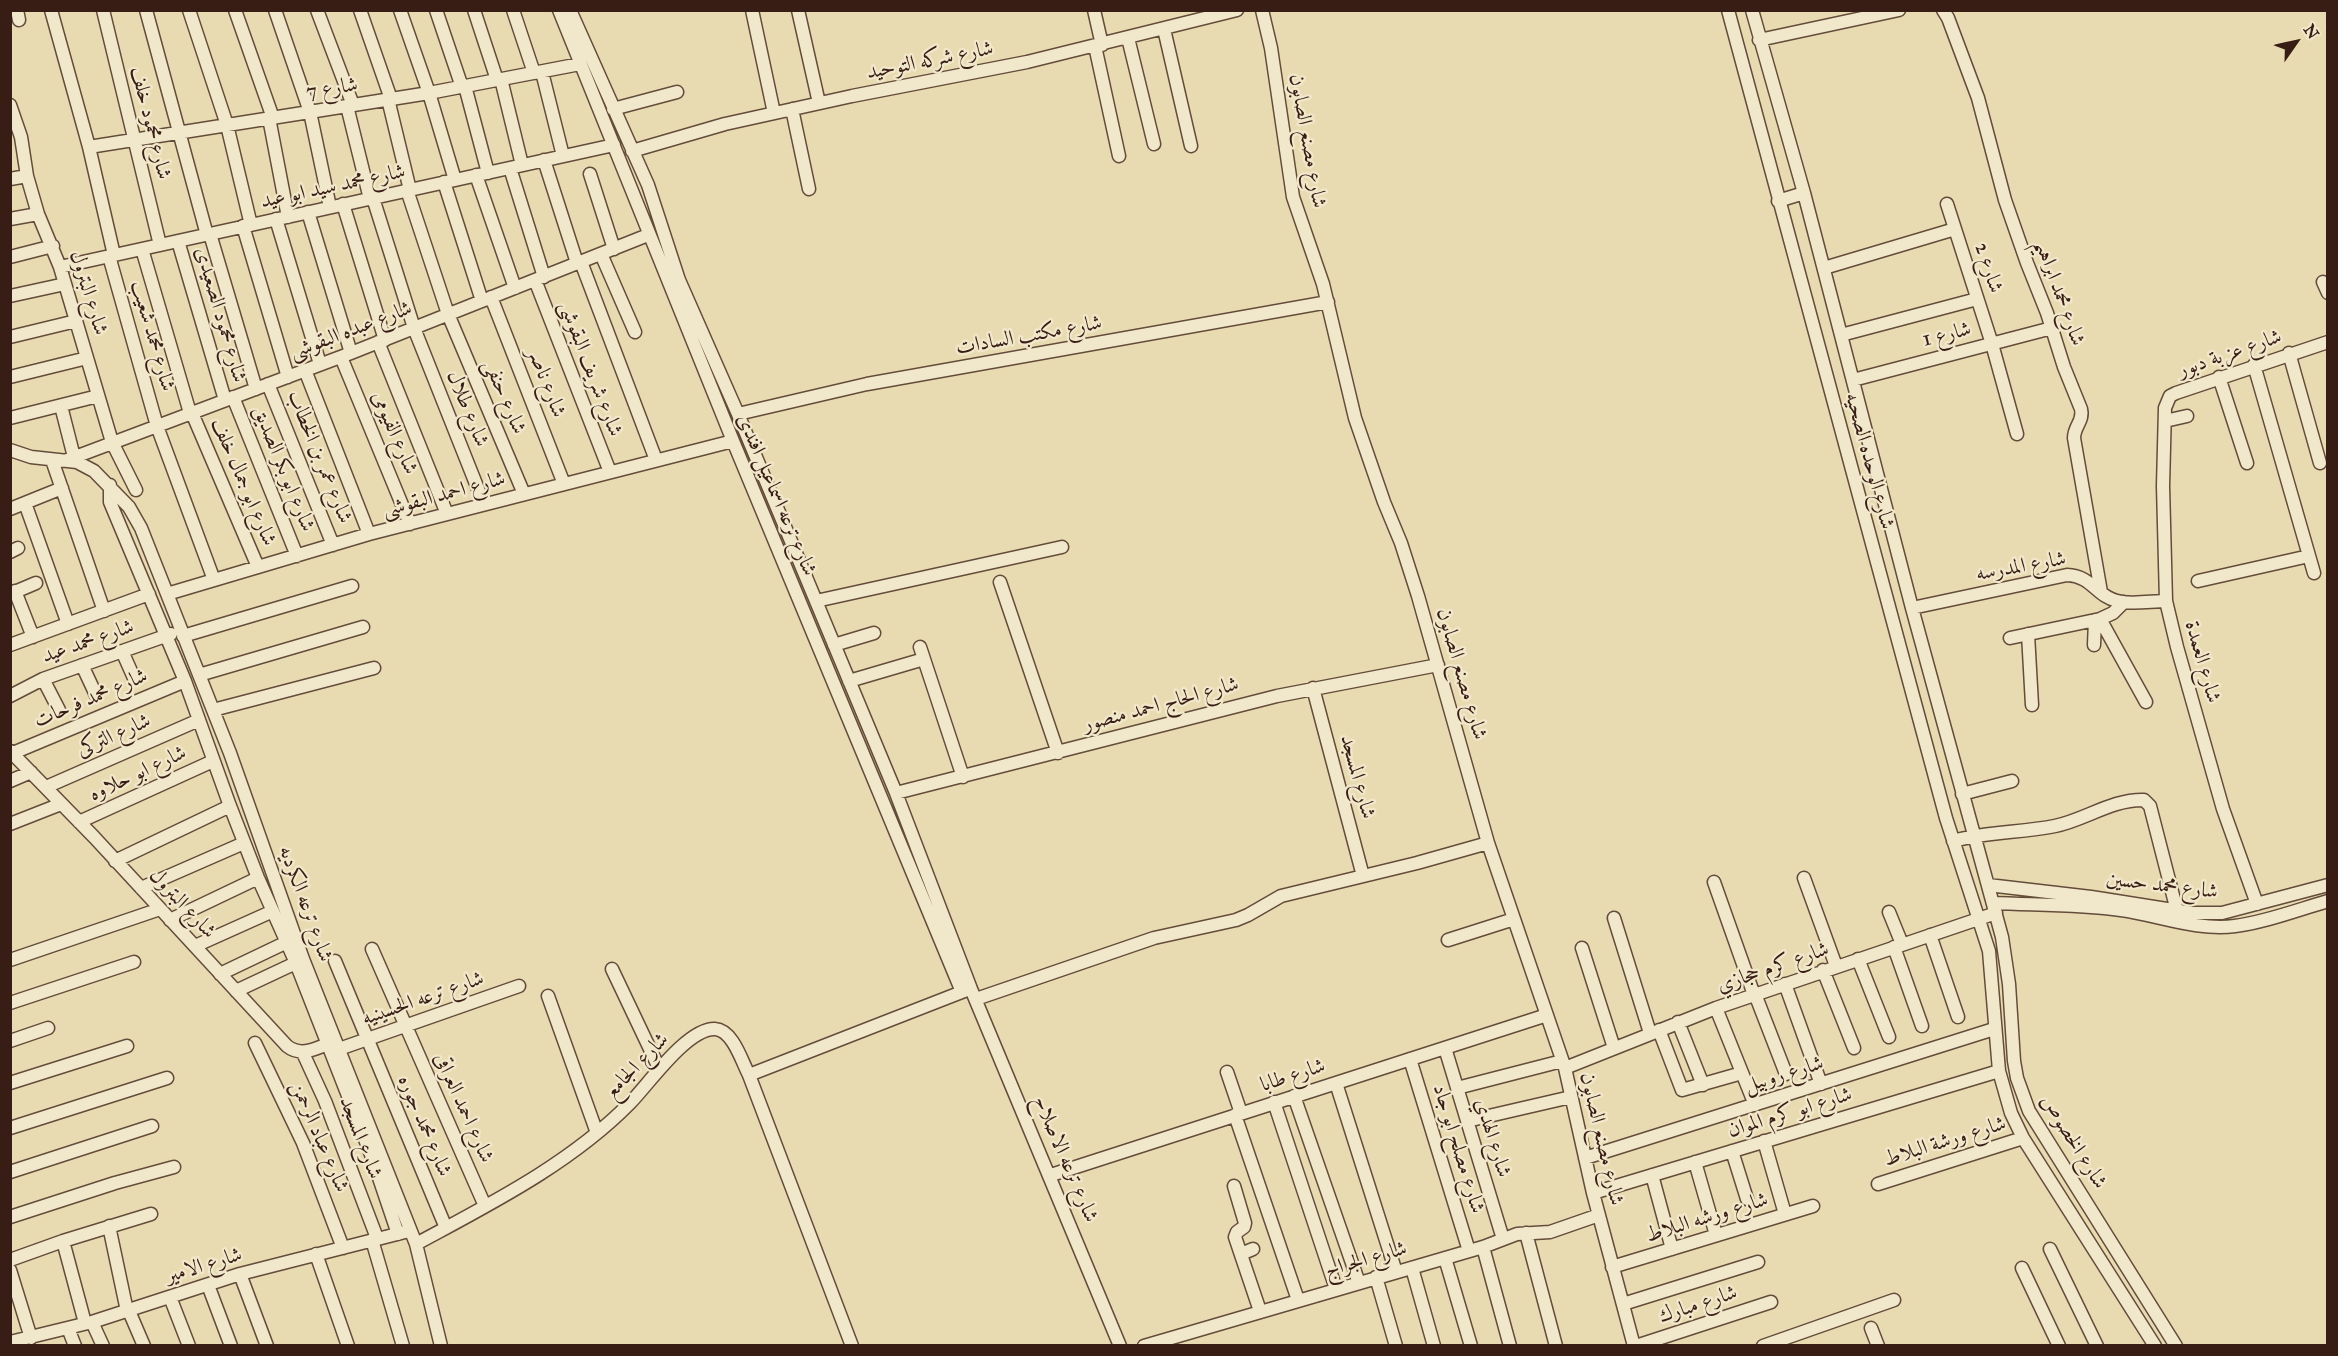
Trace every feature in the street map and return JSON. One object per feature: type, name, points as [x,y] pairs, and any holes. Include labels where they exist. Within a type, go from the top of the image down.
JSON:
[{"type":"street","name":"شارع محمد شعيب","points":[[51,10],[89,147],[112,256],[157,426],[214,580]]},
{"type":"street","name":"شارع محمود خلف","points":[[103,10],[160,245]]},
{"type":"street","points":[[146,10],[208,234],[256,389]]},
{"type":"street","points":[[189,10],[227,125],[247,226],[288,377]]},
{"type":"street","points":[[235,10],[271,118],[288,217]]},
{"type":"street","points":[[275,10],[310,112],[330,207]]},
{"type":"street","points":[[317,10],[350,106],[372,198]]},
{"type":"street","name":"شارع حنفى","points":[[360,10],[390,99],[408,190],[448,314],[524,494]]},
{"type":"street","name":"شارع ناصر","points":[[400,10],[429,93],[449,181],[486,299],[564,483]]},
{"type":"street","points":[[436,10],[464,86],[482,174],[515,288]]},
{"type":"street","name":"شارع شريف البقوشى","points":[[474,10],[499,80],[539,278],[610,472]]},
{"type":"street","points":[[513,10],[538,73],[563,156]]},
{"type":"street","name":"شارع ترعه اسماعيل افندى","points":[[558,10],[755,495],[970,994]]},
{"type":"street","name":"شارع ترعه اسماعيل افندى","points":[[570,10],[648,185],[679,280],[738,414],[896,793],[970,994]]},
{"type":"street","points":[[752,10],[774,113]]},
{"type":"street","points":[[798,10],[819,103]]},
{"type":"street","points":[[1094,10],[1119,156]]},
{"type":"street","name":"شارع شركه التوحيد","points":[[632,151],[725,124],[1099,46],[1237,10]]},
{"type":"street","name":"شارع مصنع الصابون","points":[[1262,10],[1271,48],[1293,197],[1318,265],[1355,418],[1368,460],[1405,554],[1488,843],[1563,1064],[1593,1193],[1635,1346]]},
{"type":"street","name":"شارع الوحده الصحيه","points":[[1728,10],[1953,841],[1980,919]]},
{"type":"street","name":"شارع الوحده الصحيه","points":[[1752,10],[1804,193],[1912,608],[1995,908]]},
{"type":"street","points":[[1759,40],[1899,10]]},
{"type":"street","name":"شارع محمد ابراهيم","points":[[1943,10],[1978,98],[2005,200],[2083,416],[2074,431],[2074,438],[2102,592]]},
{"type":"street","points":[[1164,29],[1191,146]]},
{"type":"street","points":[[1128,38],[1154,144]]},
{"type":"street","name":"شارع 7","points":[[89,147],[429,93],[580,64]]},
{"type":"street","points":[[613,109],[677,92]]},
{"type":"street","name":"شارع البترول","points":[[10,105],[16,138],[38,213],[60,267],[112,442],[136,490]]},
{"type":"street","points":[[792,109],[809,189]]},
{"type":"street","name":"شارع محمد سيد ابو عيد","points":[[60,267],[614,145]]},
{"type":"street","points":[[544,160],[579,263],[657,460]]},
{"type":"street","points":[[590,174],[614,249]]},
{"type":"street","points":[[10,179],[27,176]]},
{"type":"street","points":[[1778,201],[1804,193]]},
{"type":"street","name":"شارع طلال","points":[[372,198],[414,328],[483,504]]},
{"type":"street","points":[[343,204],[381,341],[447,514]]},
{"type":"street","name":"شارع 2","points":[[1947,204],[1992,344],[2017,434]]},
{"type":"street","name":"شارع الفيومى","points":[[309,212],[346,355],[411,524]]},
{"type":"street","points":[[10,219],[38,213]]},
{"type":"street","points":[[276,219],[320,364]]},
{"type":"street","points":[[1824,268],[1955,229]]},
{"type":"street","name":"شارع عبده البقوشى","points":[[70,459],[346,355],[648,235]]},
{"type":"street","name":"شارع محمود الصعيدى","points":[[178,241],[229,399]]},
{"type":"street","points":[[10,257],[53,246]]},
{"type":"street","name":"شارع ابو جمال خلف","points":[[142,249],[191,413],[258,567]]},
{"type":"street","points":[[601,254],[635,332]]},
{"type":"street","points":[[10,297],[65,284]]},
{"type":"street","points":[[1841,335],[1977,299]]},
{"type":"street","name":"شارع مكتب السادات","points":[[738,414],[867,384],[1328,302]]},
{"type":"street","points":[[10,337],[76,321]]},
{"type":"street","name":"شارع 1","points":[[1853,380],[2052,328]]},
{"type":"street","name":"شارع عزبة دبور","points":[[2165,421],[2166,401],[2170,396],[2289,353],[2328,342]]},
{"type":"street","points":[[2289,353],[2320,464]]},
{"type":"street","points":[[10,377],[87,358]]},
{"type":"street","points":[[2254,365],[2314,573]]},
{"type":"street","points":[[304,370],[369,534]]},
{"type":"street","points":[[2219,377],[2247,463]]},
{"type":"street","name":"شارع عمر بن الخطاب","points":[[268,384],[333,545]]},
{"type":"street","points":[[10,418],[98,396]]},
{"type":"street","name":"شارع ابو بكر الصديق","points":[[229,399],[297,555]]},
{"type":"street","points":[[61,406],[70,459]]},
{"type":"street","points":[[2165,421],[2187,416]]},
{"type":"street","name":"شارع العمدة","points":[[2165,421],[2163,497],[2166,601],[2223,809],[2257,904]]},
{"type":"street","points":[[1842,429],[1864,422]]},
{"type":"street","name":"شارع احمد البقوشى","points":[[167,594],[369,534],[733,441]]},
{"type":"street","name":"شارع ترعه الكرديه","points":[[10,450],[31,457],[52,460],[70,459],[94,471],[129,507],[141,528],[213,710],[299,961],[334,1044],[372,1157],[404,1232],[416,1244],[441,1346]]},
{"type":"street","points":[[52,460],[104,611]]},
{"type":"street","name":"شارع ترعه الكرديه","points":[[110,485],[110,502],[185,681],[244,843],[286,942],[299,961]]},
{"type":"street","points":[[10,509],[62,488]]},
{"type":"street","points":[[755,495],[768,490]]},
{"type":"street","points":[[25,503],[68,624]]},
{"type":"street","points":[[816,601],[1062,547]]},
{"type":"street","points":[[2198,581],[2309,556]]},
{"type":"street","name":"شارع المدرسه","points":[[1912,608],[2067,576],[2085,579],[2109,598],[2124,602],[2166,601]]},
{"type":"street","points":[[1000,582],[1058,753]]},
{"type":"street","points":[[33,637],[13,592],[36,583]]},
{"type":"street","name":"شارع محمد عيد","points":[[11,694],[43,679],[166,636],[352,585]]},
{"type":"street","points":[[10,645],[149,594]]},
{"type":"street","points":[[2010,638],[2098,620],[2113,613],[2124,602]]},
{"type":"street","points":[[2094,645],[2098,620]]},
{"type":"street","points":[[2098,620],[2146,702]]},
{"type":"street","points":[[199,675],[363,627]]},
{"type":"street","points":[[834,645],[873,633]]},
{"type":"street","points":[[2028,634],[2032,705]]},
{"type":"street","points":[[920,647],[963,777]]},
{"type":"street","points":[[122,651],[134,678]]},
{"type":"street","points":[[849,681],[924,659]]},
{"type":"street","points":[[82,665],[96,695]]},
{"type":"street","name":"شارع الحاج احمد منصور","points":[[896,793],[1313,688],[1438,665]]},
{"type":"street","points":[[213,710],[375,668]]},
{"type":"street","points":[[43,679],[59,710]]},
{"type":"street","name":"شارع محمد فرحات","points":[[12,752],[185,681]]},
{"type":"street","name":"شارع المسجد","points":[[1313,688],[1363,876]]},
{"type":"street","name":"شارع التركى","points":[[46,787],[199,720]]},
{"type":"street","name":"شارع البترول","points":[[12,752],[287,1046],[303,1053]]},
{"type":"street","name":"شارع ابو حلاوه","points":[[79,822],[213,761]]},
{"type":"street","points":[[10,781],[31,772]]},
{"type":"street","points":[[1962,794],[2012,781]]},
{"type":"street","points":[[1953,841],[1974,835],[2056,826],[2085,818],[2108,806],[2132,800],[2144,800],[2150,806],[2177,911]]},
{"type":"street","points":[[10,824],[61,804]]},
{"type":"street","points":[[115,861],[230,806]]},
{"type":"street","points":[[141,888],[244,843]]},
{"type":"street","points":[[749,1075],[970,994],[1154,938],[1236,920],[1281,896],[1488,843]]},
{"type":"street","points":[[170,920],[258,878]]},
{"type":"street","points":[[1804,878],[1836,966]]},
{"type":"street","points":[[1714,882],[1786,1074]]},
{"type":"street","name":"شارع محمد حسين","points":[[1988,885],[2091,897],[2192,913],[2222,914],[2328,885]]},
{"type":"street","points":[[2281,897],[2285,913]]},
{"type":"street","name":"شارع محمد حسين","points":[[1995,908],[2108,908],[2201,926],[2224,927],[2328,901]]},
{"type":"street","name":"شارع كرم حجازي","points":[[1457,1088],[1563,1064],[1614,1048],[1716,1008],[1823,970],[1980,919],[1995,908]]},
{"type":"street","name":"شارع الخصوص","points":[[1995,908],[2007,961],[2014,1061],[2022,1095],[2037,1127],[2094,1212],[2176,1346]]},
{"type":"street","points":[[10,960],[160,909]]},
{"type":"street","points":[[195,946],[273,912]]},
{"type":"street","points":[[1889,912],[1922,1026]]},
{"type":"street","points":[[1614,918],[1655,1032],[1682,1090],[1742,1072]]},
{"type":"street","points":[[1448,940],[1514,919]]},
{"type":"street","name":"شارع الخصوص","points":[[1980,919],[1990,962],[1999,1071],[2011,1113],[2023,1138],[2155,1346]]},
{"type":"street","points":[[1930,934],[1958,1017]]},
{"type":"street","points":[[220,974],[286,942]]},
{"type":"street","points":[[1582,948],[1614,1048]]},
{"type":"street","name":"شارع احمد العراقى","points":[[372,949],[485,1206]]},
{"type":"street","points":[[1858,959],[1889,1037]]},
{"type":"street","points":[[236,991],[299,961]]},
{"type":"street","name":"شارع محمد جوره","points":[[335,961],[446,1228]]},
{"type":"street","points":[[10,1003],[134,962]]},
{"type":"street","points":[[612,969],[659,1068]]},
{"type":"street","points":[[1823,970],[1854,1048]]},
{"type":"street","points":[[1785,984],[1821,1084]]},
{"type":"street","name":"شارع ترعه الحسينيه","points":[[334,1044],[367,1039],[519,986]]},
{"type":"street","name":"شارع ترعه الاصلاح","points":[[970,994],[1051,1175],[1120,1346]]},
{"type":"street","points":[[548,996],[597,1133]]},
{"type":"street","points":[[1716,1008],[1755,1105]]},
{"type":"street","name":"شارع طابا","points":[[1051,1175],[1547,1015]]},
{"type":"street","points":[[1678,1023],[1703,1085]]},
{"type":"street","points":[[10,1041],[48,1028]]},
{"type":"street","name":"شارع الجامع","points":[[416,1244],[546,1169],[597,1133],[631,1102],[659,1068],[685,1044],[704,1031],[717,1029],[733,1043],[749,1075],[852,1346]]},
{"type":"street","name":"شارع روبيل","points":[[1585,1158],[1994,1029]]},
{"type":"street","name":"شارع عباد الرحمن","points":[[255,1043],[303,1143],[343,1248]]},
{"type":"street","points":[[303,1053],[334,1044]]},
{"type":"street","points":[[10,1083],[127,1046]]},
{"type":"street","name":"شارع الهدي","points":[[1445,1048],[1503,1239]]},
{"type":"street","name":"شارع المسجد","points":[[303,1053],[325,1101],[375,1239],[403,1346]]},
{"type":"street","name":"شارع مصلح ابو جاد","points":[[1410,1059],[1468,1251]]},
{"type":"street","name":"شارع ابو كرم الموان","points":[[1593,1193],[1999,1071]]},
{"type":"street","points":[[1227,1072],[1238,1114],[1298,1300]]},
{"type":"street","points":[[10,1128],[167,1078]]},
{"type":"street","points":[[1336,1083],[1396,1272]]},
{"type":"street","points":[[1294,1096],[1359,1282]]},
{"type":"street","points":[[1467,1121],[1571,1097]]},
{"type":"street","points":[[1274,1102],[1336,1289]]},
{"type":"street","points":[[10,1172],[152,1126]]},
{"type":"street","name":"شارع ورشة البلاط","points":[[1878,1184],[2023,1138]]},
{"type":"street","points":[[1764,1141],[1785,1214]]},
{"type":"street","points":[[1732,1151],[1747,1200]]},
{"type":"street","points":[[1695,1162],[1716,1235]]},
{"type":"street","points":[[10,1217],[115,1183],[174,1167]]},
{"type":"street","points":[[1652,1175],[1672,1249]]},
{"type":"street","points":[[1234,1186],[1245,1222],[1244,1227],[1237,1232],[1235,1237],[1260,1311]]},
{"type":"street","name":"شارع ورشه البلاط","points":[[1612,1267],[1813,1206]]},
{"type":"street","points":[[10,1260],[151,1214]]},
{"type":"street","name":"شارع الجراج","points":[[1144,1346],[1483,1247],[1503,1239],[1526,1233],[1550,1232],[1599,1215]]},
{"type":"street","points":[[109,1226],[128,1311],[144,1346]]},
{"type":"street","name":"شارع الامير","points":[[22,1341],[128,1311],[240,1274],[404,1232]]},
{"type":"street","points":[[1526,1233],[1556,1346]]},
{"type":"street","points":[[63,1241],[88,1322],[103,1346]]},
{"type":"street","points":[[1483,1247],[1510,1346]]},
{"type":"street","points":[[2050,1249],[2097,1346]]},
{"type":"street","points":[[1241,1254],[1253,1250]]},
{"type":"street","points":[[316,1254],[348,1346]]},
{"type":"street","points":[[1445,1258],[1471,1346]]},
{"type":"street","points":[[1623,1304],[1758,1262]]},
{"type":"street","points":[[1412,1268],[1434,1346]]},
{"type":"street","points":[[2022,1268],[2059,1346]]},
{"type":"street","points":[[10,1270],[22,1341]]},
{"type":"street","points":[[240,1274],[267,1346]]},
{"type":"street","points":[[1376,1277],[1396,1346]]},
{"type":"street","points":[[208,1285],[231,1346]]},
{"type":"street","points":[[170,1297],[189,1346]]},
{"type":"street","points":[[1763,1346],[1894,1300]]},
{"type":"street","name":"شارع مبارك","points":[[1635,1346],[1771,1302]]},
{"type":"street","points":[[68,1328],[75,1346]]},
{"type":"street","points":[[1871,1328],[1878,1346]]}]
